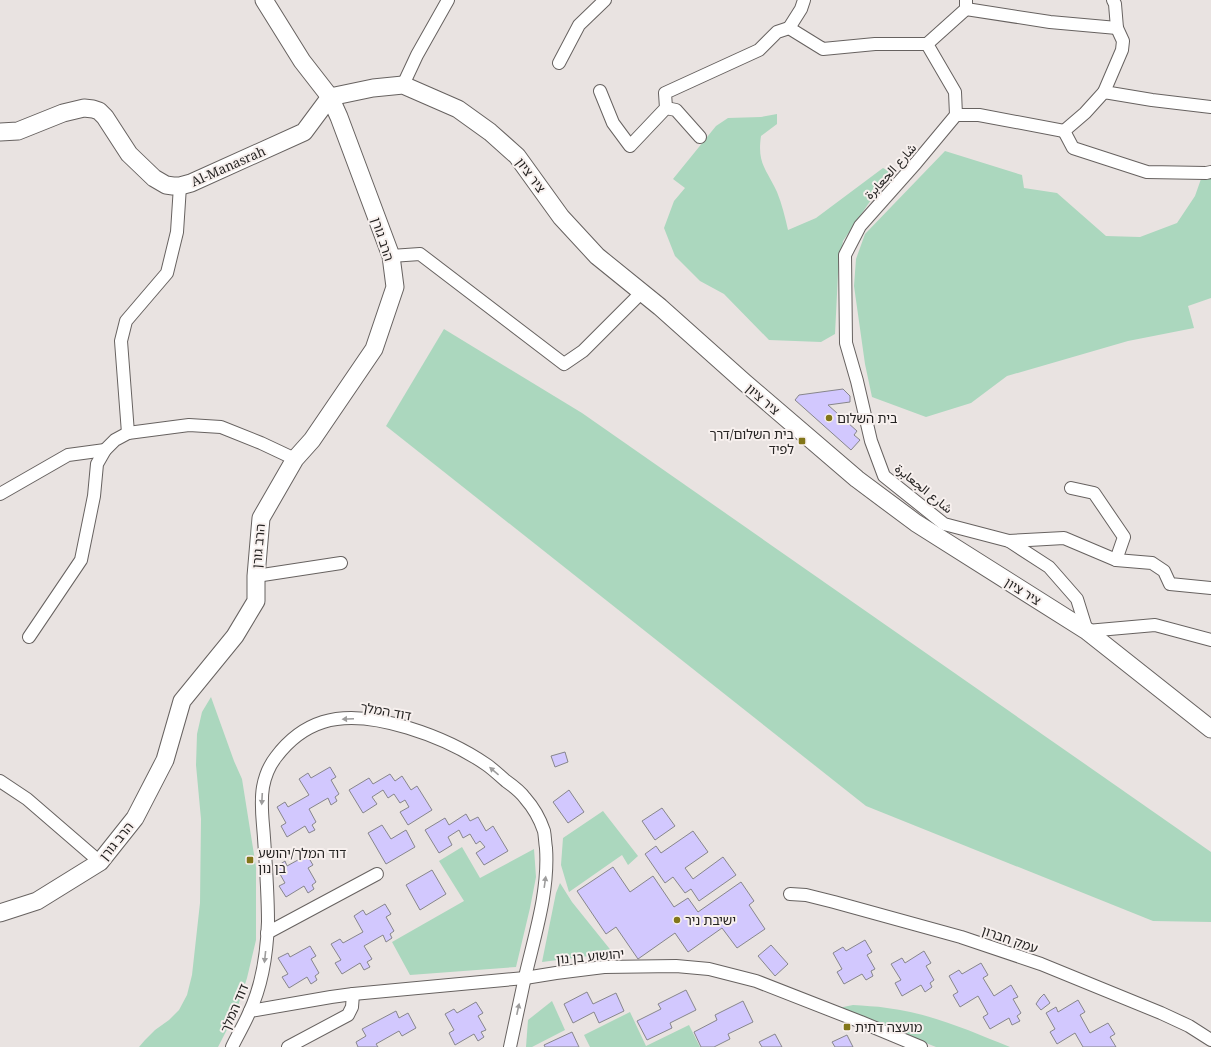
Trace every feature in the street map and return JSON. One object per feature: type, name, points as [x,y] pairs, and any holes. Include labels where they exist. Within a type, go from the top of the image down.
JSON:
[{"type":"street","name":"הרב גורן","points":[[0,913],[37,901],[100,862],[135,818],[165,760],[182,701],[235,636],[256,601],[256,576],[261,518],[295,459],[312,440],[374,349],[395,287],[391,256],[342,124],[330,97],[302,61],[264,0]]},
{"type":"street","points":[[403,85],[417,55],[448,0]]},
{"type":"street","points":[[559,63],[579,25],[605,0]]},
{"type":"street","points":[[600,91],[613,123],[630,146],[666,108],[665,93],[759,50],[777,32],[789,28],[801,9],[804,0]]},
{"type":"street","points":[[1064,131],[1085,113],[1104,92],[1122,50],[1123,41],[1117,28],[1115,4],[1113,0]]},
{"type":"street","points":[[789,28],[823,49],[875,44],[927,44],[966,4],[1050,22],[1117,28]]},
{"type":"street","points":[[927,44],[955,92],[956,115],[979,115],[1064,131]]},
{"type":"street","name":"ציר ציון","points":[[330,97],[373,88],[403,85],[458,109],[490,132],[517,156],[562,217],[591,250],[660,307],[744,382],[857,479],[916,523],[1087,631],[1211,729]]},
{"type":"street","points":[[1104,92],[1152,100],[1211,107]]},
{"type":"street","name":"Al-Manasrah","points":[[0,132],[18,131],[64,113],[84,108],[93,109],[99,111],[105,117],[129,154],[154,178],[166,185],[180,186],[191,183],[304,132],[330,97]]},
{"type":"street","points":[[666,108],[676,110],[700,137]]},
{"type":"street","name":"شارع الجعابرة","points":[[956,115],[916,164],[860,226],[845,255],[846,343],[857,381],[871,441],[884,476],[944,524],[1009,541],[1049,567],[1077,599],[1087,631]]},
{"type":"street","points":[[1064,131],[1073,148],[1147,172],[1211,172]]},
{"type":"street","points":[[128,434],[122,341],[126,321],[167,273],[177,232],[180,186]]},
{"type":"street","points":[[391,256],[420,254],[564,364],[583,351],[642,292]]},
{"type":"street","points":[[29,636],[81,560],[94,496],[97,464],[105,450],[115,440],[128,434],[189,425],[221,427],[261,442],[295,459]]},
{"type":"street","points":[[0,494],[68,456],[105,450]]},
{"type":"street","points":[[1071,488],[1094,493],[1124,537],[1116,560]]},
{"type":"street","points":[[1009,541],[1064,538],[1116,560],[1152,564],[1164,571],[1170,584],[1211,588]]},
{"type":"street","points":[[256,576],[340,563]]},
{"type":"street","points":[[1087,631],[1155,625],[1211,640]]},
{"type":"street","name":"דוד המלך","points":[[232,1047],[250,1011],[264,966],[267,933],[267,884],[261,804],[266,773],[283,747],[309,727],[325,721],[357,718],[373,720],[411,729],[462,750],[488,766],[524,796],[534,810],[544,832],[546,875],[540,918],[510,1047]]},
{"type":"street","points":[[0,782],[27,799],[100,862]]},
{"type":"street","points":[[267,933],[377,874]]},
{"type":"street","name":"עמק חברון","points":[[790,894],[806,895],[834,902],[960,937],[1041,964],[1161,1013],[1189,1026],[1211,1040]]},
{"type":"street","name":"יהושוע בן נון","points":[[250,1011],[353,994],[525,978],[604,967],[676,966],[709,970],[763,984],[921,1047]]},
{"type":"street","points":[[288,1047],[348,1015],[352,1007],[353,994]]},
{"type":"green space","points":[[777,114],[777,124],[761,136],[760,153],[763,166],[779,197],[788,230],[816,218],[883,168],[890,172],[843,241],[838,274],[835,334],[821,342],[769,340],[724,294],[700,281],[675,256],[664,228],[674,201],[685,188],[673,179],[716,126],[728,118],[761,117]]},
{"type":"green space","points":[[945,151],[1022,175],[1024,188],[1057,193],[1106,236],[1140,237],[1177,223],[1195,196],[1201,179],[1211,176],[1211,298],[1188,306],[1194,328],[1128,341],[1007,376],[971,403],[926,417],[872,397],[865,364],[854,286],[856,259],[865,234]]},
{"type":"green space","points":[[444,329],[582,413],[1211,852],[1211,922],[1153,921],[866,806],[386,426]]},
{"type":"green space","points":[[211,697],[242,779],[256,867],[256,940],[247,978],[236,1012],[218,1047],[139,1047],[155,1030],[169,1020],[179,1010],[187,995],[192,975],[200,903],[201,819],[196,765],[197,734],[202,712]]},
{"type":"green space","points":[[603,811],[638,856],[628,865],[622,855],[569,892],[561,865],[563,838]]},
{"type":"green space","points":[[462,847],[480,878],[534,849],[536,877],[516,967],[410,975],[392,942],[464,901],[439,861]]},
{"type":"green space","points":[[560,883],[572,902],[613,953],[542,962],[556,893]]},
{"type":"green space","points":[[552,1001],[565,1030],[532,1047],[526,1047],[528,1020]]},
{"type":"green space","points":[[853,1005],[903,1010],[934,1018],[1010,1047],[936,1047],[838,1008]]},
{"type":"green space","points":[[630,1012],[646,1046],[689,1025],[700,1047],[590,1047],[584,1035]]},
{"type":"building","name":"בית השלום","points":[[843,389],[850,396],[850,402],[828,405],[857,431],[854,435],[860,440],[851,450],[795,400],[799,395]]},
{"type":"building","points":[[565,752],[568,762],[555,767],[551,756]]},
{"type":"building","points":[[330,767],[336,777],[331,780],[339,794],[335,797],[337,801],[331,805],[328,798],[309,809],[316,822],[312,825],[315,830],[309,833],[305,826],[287,837],[281,826],[286,823],[277,807],[285,802],[288,807],[309,795],[299,779],[308,773],[311,778]]},
{"type":"building","points":[[390,774],[395,781],[402,776],[411,790],[417,786],[432,810],[408,825],[400,812],[409,807],[405,800],[400,803],[394,794],[388,798],[383,790],[372,797],[377,804],[363,813],[349,790],[369,778],[373,784]]},
{"type":"building","points":[[569,790],[584,812],[568,823],[553,802]]},
{"type":"building","points":[[662,808],[675,826],[655,840],[642,821]]},
{"type":"building","points":[[466,814],[470,821],[478,817],[486,831],[493,826],[508,851],[484,865],[476,853],[485,847],[480,841],[476,844],[470,834],[463,838],[459,830],[448,837],[452,845],[439,853],[425,830],[445,818],[449,825]]},
{"type":"building","points":[[382,825],[391,839],[406,830],[415,847],[386,864],[368,833]]},
{"type":"building","points":[[693,831],[708,852],[685,868],[693,879],[723,857],[736,875],[699,901],[691,889],[685,893],[673,877],[665,883],[645,854],[656,846],[661,853]]},
{"type":"building","points":[[307,855],[313,865],[308,868],[316,882],[312,885],[314,889],[308,893],[304,886],[286,897],[279,886],[285,883],[276,867],[285,861],[287,866]]},
{"type":"building","name":"ישיבת ניר","points":[[613,867],[630,892],[653,876],[674,907],[688,898],[698,912],[741,882],[754,901],[749,905],[765,929],[737,948],[722,928],[688,952],[675,933],[638,959],[616,927],[606,934],[577,891]]},
{"type":"building","points":[[432,870],[446,894],[420,910],[406,885]]},
{"type":"building","points":[[385,904],[391,914],[386,917],[394,931],[390,934],[392,938],[386,942],[383,935],[364,946],[372,959],[367,962],[370,967],[364,970],[360,963],[342,974],[335,963],[341,960],[331,944],[340,939],[343,943],[363,932],[354,916],[363,910],[366,915]]},
{"type":"building","points":[[865,940],[872,952],[867,955],[875,969],[871,971],[873,976],[866,980],[862,974],[844,984],[837,972],[842,969],[833,953],[843,947],[846,951]]},
{"type":"building","points":[[771,945],[788,964],[775,976],[758,956]]},
{"type":"building","points":[[310,946],[316,956],[311,959],[319,973],[315,976],[317,980],[311,984],[307,977],[289,988],[282,977],[288,974],[278,958],[288,953],[290,957]]},
{"type":"building","points":[[924,951],[931,963],[926,966],[934,980],[930,983],[932,987],[925,992],[921,985],[902,996],[895,983],[901,980],[891,964],[902,958],[905,963]]},
{"type":"building","points":[[981,963],[988,975],[983,978],[994,996],[1011,985],[1018,997],[1013,999],[1021,1013],[1017,1016],[1020,1021],[1012,1025],[1009,1018],[990,1029],[983,1017],[988,1014],[978,996],[960,1007],[953,995],[958,992],[949,976],[959,970],[962,974]]},
{"type":"building","points":[[686,990],[696,1010],[670,1023],[672,1028],[647,1040],[637,1021],[661,1009],[658,1004]]},
{"type":"building","points":[[587,992],[593,1004],[616,993],[624,1011],[599,1023],[594,1012],[573,1023],[564,1004]]},
{"type":"building","points":[[1044,994],[1050,1003],[1041,1010],[1036,1004]]},
{"type":"building","points":[[1078,1000],[1085,1012],[1080,1015],[1090,1033],[1108,1023],[1115,1034],[1110,1037],[1116,1047],[1083,1047],[1075,1033],[1057,1044],[1050,1032],[1055,1029],[1046,1013],[1056,1007],[1058,1012]]},
{"type":"building","points":[[743,1001],[753,1022],[728,1034],[730,1039],[714,1047],[701,1047],[694,1032],[717,1020],[715,1015]]},
{"type":"building","points":[[476,1002],[483,1013],[478,1016],[486,1030],[481,1032],[484,1037],[478,1041],[474,1034],[455,1045],[449,1033],[454,1030],[445,1014],[454,1009],[457,1013]]},
{"type":"building","points":[[396,1011],[399,1018],[408,1013],[416,1028],[402,1036],[399,1031],[376,1044],[378,1047],[358,1047],[356,1042],[366,1036],[362,1029]]},
{"type":"building","points":[[572,1032],[579,1047],[545,1047],[544,1045]]},
{"type":"building","points":[[775,1034],[782,1047],[762,1047],[759,1042]]},
{"type":"building","points":[[847,1035],[853,1047],[835,1047],[832,1042]]},
{"type":"place","name":"בית השלום","points":[[829,418]]},
{"type":"place","name":"בית השלום/דרך לפיד","points":[[802,441]]},
{"type":"place","name":"דוד המלך/יהושע בן נון","points":[[250,860]]},
{"type":"place","name":"ישיבת ניר","points":[[677,920]]},
{"type":"place","name":"מועצה דתית","points":[[847,1027]]}]
